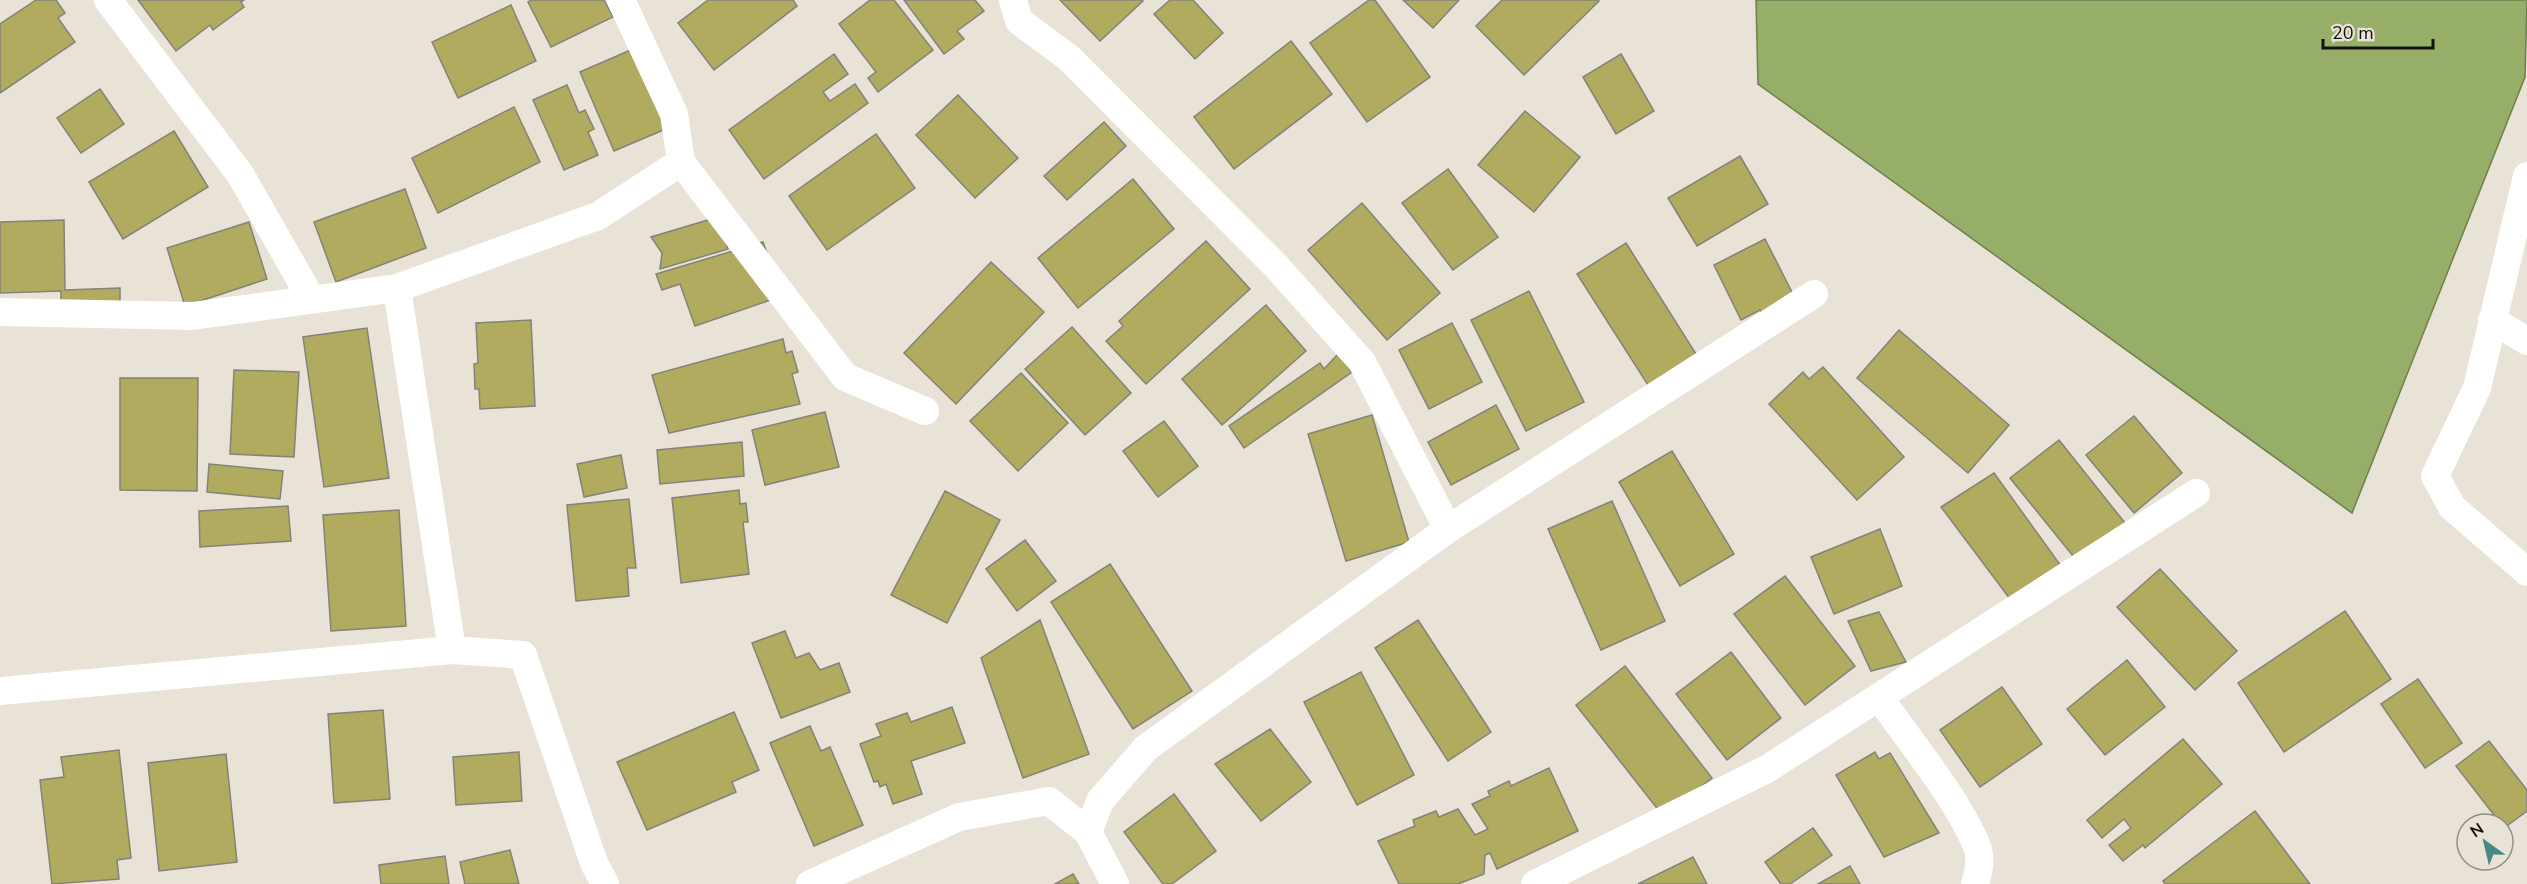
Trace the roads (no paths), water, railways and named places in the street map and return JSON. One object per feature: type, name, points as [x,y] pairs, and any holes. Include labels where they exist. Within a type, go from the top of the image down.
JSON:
[{"type":"street","points":[[108,0],[240,174],[312,300]]},
{"type":"street","points":[[621,0],[674,114],[681,162],[845,377],[925,411]]},
{"type":"street","points":[[1012,0],[1020,21],[1078,66],[1276,266],[1362,362],[1448,529]]},
{"type":"street","points":[[0,312],[192,316],[397,288],[598,216],[681,162]]},
{"type":"street","points":[[2527,176],[2476,388],[2434,477],[2452,507],[2527,572]]},
{"type":"street","points":[[397,288],[452,650]]},
{"type":"street","points":[[1088,832],[1100,801],[1146,748],[1448,529],[1814,294]]},
{"type":"street","points":[[2492,320],[2527,340]]},
{"type":"street","points":[[1535,884],[1767,769],[2196,494]]},
{"type":"street","points":[[0,691],[452,650],[523,655],[594,863],[605,884]]},
{"type":"street","points":[[1880,698],[1951,801],[1977,845],[1980,867],[1975,884]]},
{"type":"street","points":[[810,884],[959,817],[1049,801],[1088,832],[1115,884]]}]
